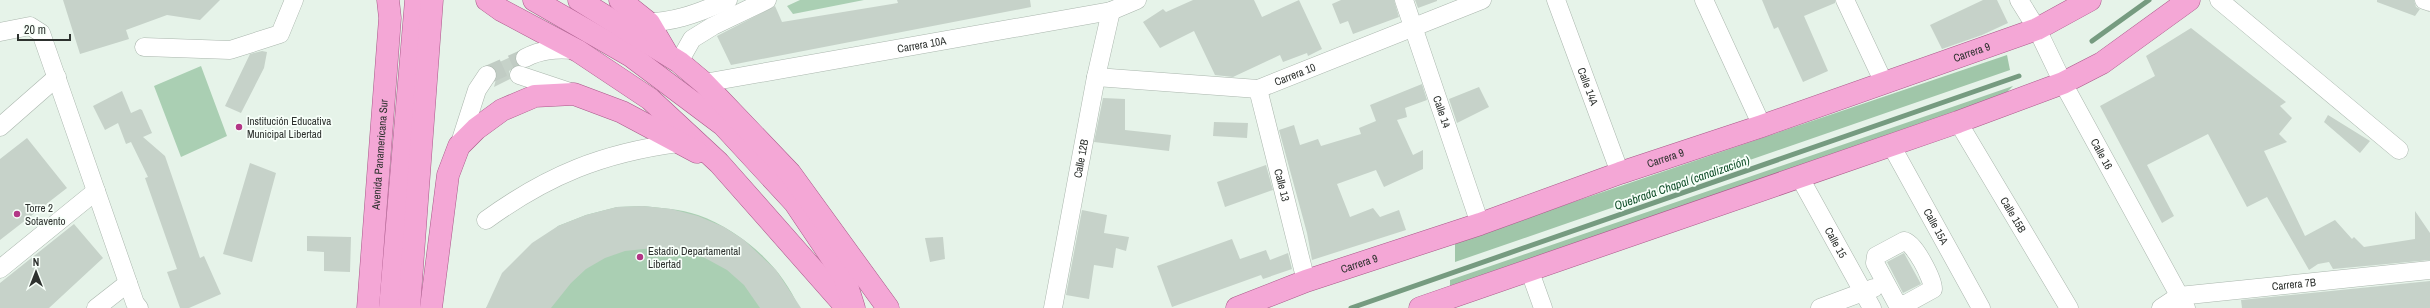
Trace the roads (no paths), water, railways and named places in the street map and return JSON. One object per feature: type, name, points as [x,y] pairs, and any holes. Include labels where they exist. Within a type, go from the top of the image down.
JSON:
[{"type":"main road","name":"Avenida Panamericana Sur","points":[[368,308],[382,150],[390,18],[388,0]]},
{"type":"main road","points":[[390,308],[416,0]]},
{"type":"main road","points":[[409,308],[432,0]]},
{"type":"main road","points":[[487,0],[500,10],[578,51],[650,99],[719,163],[846,308]]},
{"type":"main road","points":[[534,0],[631,56],[723,125],[795,203],[844,276],[854,308]]},
{"type":"main road","points":[[579,0],[616,9],[649,23],[673,58]]},
{"type":"main road","name":"Carrera 9","points":[[1237,308],[1306,281],[1480,224],[1620,173],[1762,126],[2037,29],[2090,0]]},
{"type":"main road","points":[[1420,308],[1529,269],[1958,122],[2063,83],[2102,63],[2189,0]]},
{"type":"main road","points":[[616,9],[704,83],[790,173],[888,308]]},
{"type":"main road","points":[[431,308],[448,175],[459,146],[476,129],[508,108],[535,96],[574,94],[622,112],[678,143],[719,163]]},
{"type":"street","points":[[144,47],[230,50],[280,34],[294,0]]},
{"type":"street","points":[[649,23],[684,17],[706,10],[728,0]]},
{"type":"street","points":[[673,58],[692,39],[713,26],[767,0]]},
{"type":"street","name":"Carrera 10A","points":[[704,83],[1111,11],[1137,0]]},
{"type":"street","name":"Calle 14","points":[[1404,0],[1415,27],[1480,224]]},
{"type":"street","name":"Carrera 10","points":[[1096,77],[1258,90],[1482,0]]},
{"type":"street","name":"Calle 14A","points":[[1556,0],[1620,173]]},
{"type":"street","points":[[1704,0],[1762,126]]},
{"type":"street","points":[[1844,0],[1884,83]]},
{"type":"street","name":"Calle 16","points":[[2019,0],[2037,29],[2063,83],[2183,302]]},
{"type":"street","points":[[2219,0],[2399,150]]},
{"type":"street","points":[[2424,0],[2430,2]]},
{"type":"street","name":"Calle 12B","points":[[1053,308],[1096,77],[1111,11]]},
{"type":"street","points":[[0,32],[30,26],[41,33],[135,303],[139,308]]},
{"type":"street","points":[[526,58],[538,51],[578,51]]},
{"type":"street","points":[[459,146],[477,90],[487,75]]},
{"type":"street","points":[[519,75],[574,94]]},
{"type":"street","points":[[0,127],[57,77]]},
{"type":"street","name":"Calle 13","points":[[1258,90],[1306,281]]},
{"type":"street","name":"Calle 15B","points":[[1958,122],[2069,308]]},
{"type":"street","points":[[486,220],[514,199],[576,167],[623,152],[678,143]]},
{"type":"street","name":"Calle 15A","points":[[1891,145],[1981,308]]},
{"type":"street","name":"Calle 15","points":[[1799,176],[1868,300]]},
{"type":"street","points":[[0,268],[96,191]]},
{"type":"street","points":[[1904,241],[1910,244],[1924,265],[1933,290],[1904,305],[1896,302],[1875,263],[1875,259],[1904,241]]},
{"type":"street","points":[[1924,265],[1950,251]]},
{"type":"street","points":[[1529,269],[1543,308]]},
{"type":"street","name":"Carrera 7B","points":[[2161,308],[2183,302],[2430,270]]},
{"type":"street","points":[[1820,308],[1868,300],[1885,282]]},
{"type":"street","points":[[96,308],[128,283]]},
{"type":"waterway","name":"Quebrada Chapal (canalización)","points":[[2092,41],[2149,0]]},
{"type":"waterway","name":"Quebrada Chapal (canalización)","points":[[1351,308],[2019,76]]},
{"type":"tunnel","points":[[487,75],[525,58]]},
{"type":"place","name":"Institución Educativa Municipal Libertad","points":[[239,127]]},
{"type":"place","name":"Torre 2 Sotavento","points":[[17,214]]},
{"type":"place","name":"Estadio Departamental Libertad","points":[[640,257]]}]
